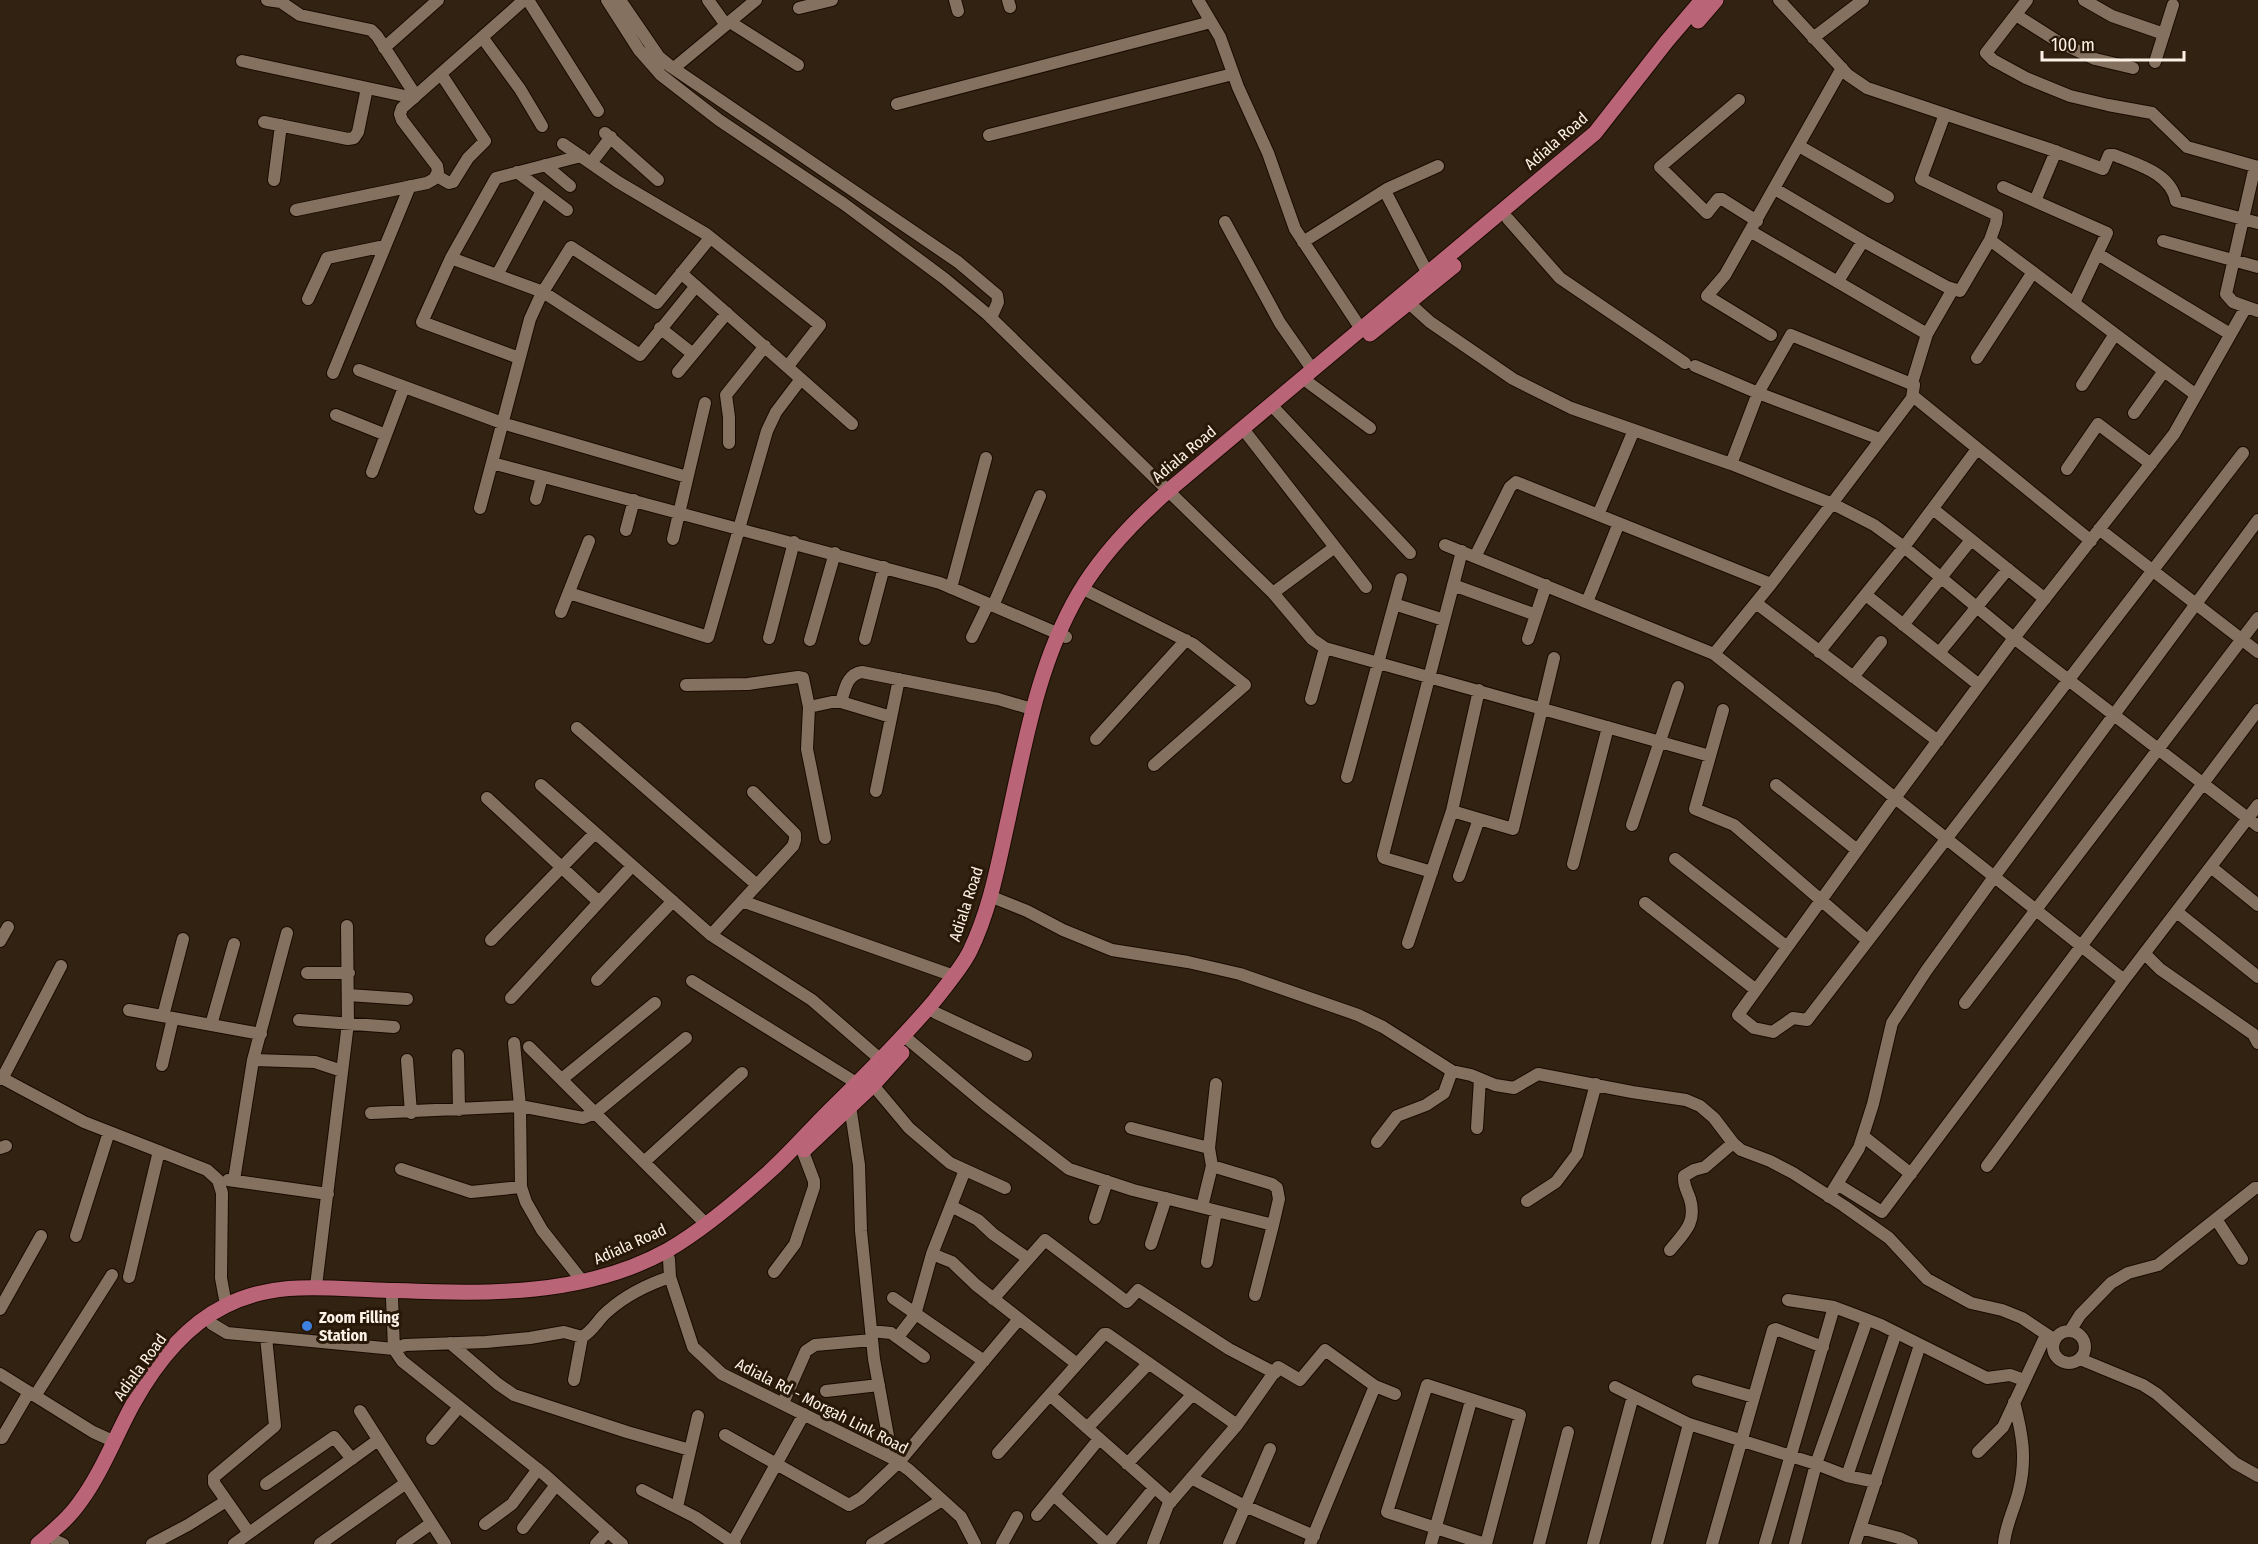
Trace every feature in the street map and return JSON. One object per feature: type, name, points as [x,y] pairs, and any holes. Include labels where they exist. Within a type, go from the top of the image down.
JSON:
[{"type":"main road","name":"Adiala Road","points":[[932,1010],[968,957],[991,894],[1032,709],[1079,593],[1098,565],[1137,518],[1171,494],[1276,410],[1361,329],[1595,133],[1702,0]]},
{"type":"main road","name":"Adiala Road","points":[[38,1544],[78,1505],[97,1476],[135,1400],[173,1348],[208,1317],[226,1305],[279,1289],[316,1286],[499,1293],[555,1287],[583,1282],[667,1255],[771,1171],[866,1084],[907,1040],[976,958],[985,939],[997,899],[1040,711],[1062,635],[1104,569],[1171,494],[1311,376],[1409,303],[1604,139],[1676,46],[1716,0]]},
{"type":"main road","name":"Adiala Road","points":[[57,1543],[85,1510],[104,1480],[142,1404],[160,1378],[179,1353],[213,1324],[230,1313],[281,1297],[314,1294],[500,1301],[556,1296],[597,1287],[695,1243],[737,1210],[850,1107],[881,1060],[907,1040]]},
{"type":"street","points":[[267,0],[281,2],[300,15],[371,30],[415,97]]},
{"type":"street","points":[[384,48],[438,0]]},
{"type":"street","points":[[437,176],[437,166],[402,120],[400,114],[402,108],[526,0],[598,111]]},
{"type":"street","points":[[607,0],[639,50],[661,75],[719,120],[844,204],[945,279],[991,318],[1273,593],[1312,639],[1325,648],[1710,756]]},
{"type":"street","points":[[620,0],[659,57],[674,69],[958,262],[997,295],[998,302],[991,318]]},
{"type":"street","points":[[708,0],[728,24],[798,65]]},
{"type":"street","points":[[674,69],[756,0]]},
{"type":"street","points":[[799,8],[832,0]]},
{"type":"street","points":[[1198,0],[1220,37],[1233,74],[1268,153],[1295,229],[1361,329]]},
{"type":"street","points":[[1779,0],[1842,68],[1867,88],[2103,169],[2109,155],[2114,155],[2162,177],[2174,191],[2176,201],[2258,223]]},
{"type":"street","points":[[1813,38],[1863,0]]},
{"type":"street","points":[[2027,0],[1986,53],[1993,60],[2026,78],[2070,96],[2152,113],[2187,147],[2256,166],[2226,294],[2233,302],[2252,309],[2230,334],[2174,434],[2014,638],[1738,1015],[1754,1028],[1773,1032],[1792,1018],[1807,1020],[2243,453]]},
{"type":"street","points":[[2084,0],[2112,16],[2164,34]]},
{"type":"street","points":[[2155,62],[2173,5]]},
{"type":"street","points":[[2016,15],[2057,41],[2095,59],[2133,68]]},
{"type":"street","points":[[897,104],[1211,22]]},
{"type":"street","points":[[482,37],[520,89],[542,126]]},
{"type":"street","points":[[242,61],[415,97]]},
{"type":"street","points":[[1771,335],[1707,296],[1725,275],[1842,68]]},
{"type":"street","points":[[437,176],[449,183],[453,182],[468,158],[485,141],[441,74]]},
{"type":"street","points":[[989,135],[1233,74]]},
{"type":"street","points":[[264,122],[348,139],[354,138],[358,132],[367,88]]},
{"type":"street","points":[[1738,100],[1660,167],[1707,213],[1718,199],[1722,199],[1754,226],[1838,281],[1928,334]]},
{"type":"street","points":[[1775,189],[1863,241],[1960,291],[1990,240],[1997,215],[1921,179],[1945,114]]},
{"type":"street","points":[[274,180],[281,125]]},
{"type":"street","points":[[519,358],[422,322],[451,258],[496,178],[545,165],[586,160],[608,135],[658,180]]},
{"type":"street","points":[[562,144],[710,238],[820,325],[788,366]]},
{"type":"street","points":[[1799,146],[1888,197]]},
{"type":"street","points":[[2035,201],[2056,152]]},
{"type":"street","points":[[545,165],[570,186]]},
{"type":"street","points":[[1303,242],[1384,190],[1438,166]]},
{"type":"street","points":[[517,172],[567,210]]},
{"type":"street","points":[[296,210],[427,183],[437,176]]},
{"type":"street","points":[[333,373],[410,186]]},
{"type":"street","points":[[2003,187],[2107,233],[2074,303]]},
{"type":"street","points":[[1384,190],[1428,274]]},
{"type":"street","points":[[497,275],[542,191]]},
{"type":"street","points":[[1508,219],[1560,278],[1690,364],[1758,393],[1880,439]]},
{"type":"street","points":[[1225,222],[1311,376],[1370,428]]},
{"type":"street","points":[[480,508],[530,319],[543,292],[572,247],[657,303],[710,238]]},
{"type":"street","points":[[1990,240],[2196,395]]},
{"type":"street","points":[[1838,281],[1863,241]]},
{"type":"street","points":[[2163,241],[2258,267]]},
{"type":"street","points":[[308,299],[327,258],[385,246]]},
{"type":"street","points":[[2098,254],[2230,334]]},
{"type":"street","points":[[451,258],[543,292],[640,355],[696,286]]},
{"type":"street","points":[[1977,358],[2033,272]]},
{"type":"street","points":[[681,273],[852,424]]},
{"type":"street","points":[[1714,654],[1833,504],[1880,439],[1912,389],[1928,334],[1953,289]]},
{"type":"street","points":[[1409,303],[1430,322],[1513,379],[1570,408],[1731,464],[1833,504],[1874,525],[1905,547],[2014,638],[2253,822]]},
{"type":"street","points":[[678,372],[727,313]]},
{"type":"street","points":[[660,328],[693,354]]},
{"type":"street","points":[[2082,386],[2115,334]]},
{"type":"street","points":[[1731,464],[1758,393],[1791,335],[1912,389],[1977,449],[2091,541]]},
{"type":"street","points":[[729,443],[726,395],[765,346]]},
{"type":"street","points":[[358,370],[502,423],[687,477]]},
{"type":"street","points":[[2134,413],[2164,371]]},
{"type":"street","points":[[569,593],[708,637],[767,432],[776,412],[801,379]]},
{"type":"street","points":[[372,472],[404,387]]},
{"type":"street","points":[[673,539],[705,403]]},
{"type":"street","points":[[1276,410],[1410,553]]},
{"type":"street","points":[[336,415],[386,435]]},
{"type":"street","points":[[2067,470],[2098,424],[2151,464]]},
{"type":"street","points":[[1598,515],[1634,430]]},
{"type":"street","points":[[1247,434],[1366,587]]},
{"type":"street","points":[[1819,652],[1905,547],[1977,449]]},
{"type":"street","points":[[951,588],[986,458]]},
{"type":"street","points":[[492,463],[940,582],[1062,635]]},
{"type":"street","points":[[536,499],[542,477]]},
{"type":"street","points":[[1475,557],[1510,487],[1516,482],[1771,584]]},
{"type":"street","points":[[972,637],[991,605],[1040,496]]},
{"type":"street","points":[[626,530],[634,500]]},
{"type":"street","points":[[1933,509],[2045,599]]},
{"type":"street","points":[[1829,1197],[1859,1148],[1873,1104],[1892,1023],[1926,971],[1994,877],[2258,520]]},
{"type":"street","points":[[1587,602],[1619,523]]},
{"type":"street","points":[[2099,529],[2258,652]]},
{"type":"street","points":[[1903,625],[1971,540]]},
{"type":"street","points":[[561,612],[589,541]]},
{"type":"street","points":[[769,638],[794,542]]},
{"type":"street","points":[[1445,545],[1714,654],[2124,980]]},
{"type":"street","points":[[1273,593],[1335,548]]},
{"type":"street","points":[[1432,872],[1384,858],[1383,855],[1462,551]]},
{"type":"street","points":[[810,640],[834,553]]},
{"type":"street","points":[[865,639],[884,567]]},
{"type":"street","points":[[1940,653],[2008,569]]},
{"type":"street","points":[[1347,777],[1401,579]]},
{"type":"street","points":[[1453,585],[1536,615]]},
{"type":"street","points":[[1528,639],[1546,585]]},
{"type":"street","points":[[1089,592],[1186,640],[1245,685],[1154,765]]},
{"type":"street","points":[[1866,595],[1979,685]]},
{"type":"street","points":[[1756,603],[1938,741]]},
{"type":"street","points":[[1394,604],[1444,620]]},
{"type":"street","points":[[1965,1003],[2258,618]]},
{"type":"street","points":[[1096,739],[1186,640]]},
{"type":"street","points":[[1853,677],[1881,642]]},
{"type":"street","points":[[1311,699],[1325,648]]},
{"type":"street","points":[[1452,811],[1513,830],[1554,658]]},
{"type":"street","points":[[841,702],[849,678],[855,672],[862,672],[998,699],[1032,709]]},
{"type":"street","points":[[686,685],[748,684],[803,678],[809,707],[807,749],[825,838]]},
{"type":"street","points":[[876,791],[899,679]]},
{"type":"street","points":[[1632,825],[1678,687]]},
{"type":"street","points":[[1408,943],[1452,811],[1479,690]]},
{"type":"street","points":[[809,707],[841,702],[891,717]]},
{"type":"street","points":[[1723,710],[1695,809],[1734,825],[1867,940]]},
{"type":"street","points":[[1837,1184],[1882,1212],[2258,710]]},
{"type":"street","points":[[1573,864],[1608,727]]},
{"type":"street","points":[[577,728],[758,885]]},
{"type":"street","points":[[541,785],[711,936],[812,1000],[881,1060]]},
{"type":"street","points":[[1776,785],[1857,850]]},
{"type":"street","points":[[711,936],[793,846],[795,840],[795,834],[753,792]]},
{"type":"street","points":[[487,798],[598,902]]},
{"type":"street","points":[[1987,1166],[2124,980],[2211,867],[2253,822],[2258,805]]},
{"type":"street","points":[[1459,876],[1479,819]]},
{"type":"street","points":[[491,940],[594,834]]},
{"type":"street","points":[[1675,859],[1787,947]]},
{"type":"street","points":[[511,998],[632,866]]},
{"type":"street","points":[[2211,867],[2258,905]]},
{"type":"street","points":[[997,899],[1112,950],[1188,962],[1240,974],[1358,1015],[1452,1071],[1495,1085],[1514,1088],[1538,1074],[1693,1103],[1714,1118],[1741,1150],[1793,1173],[1889,1238],[1928,1279],[1971,1303],[2002,1310],[2033,1324],[2051,1338],[2059,1360],[2072,1363],[2080,1359],[2085,1350],[2081,1337],[2070,1331]]},
{"type":"street","points":[[597,980],[673,901]]},
{"type":"street","points":[[742,902],[954,976]]},
{"type":"street","points":[[1645,903],[1756,990]]},
{"type":"street","points":[[2177,912],[2258,977]]},
{"type":"street","points":[[316,1286],[348,1023],[347,926]]},
{"type":"street","points":[[0,941],[8,927]]},
{"type":"street","points":[[234,1180],[253,1060],[287,933]]},
{"type":"street","points":[[162,1065],[168,1017],[183,939]]},
{"type":"street","points":[[211,1025],[234,944]]},
{"type":"street","points":[[2145,954],[2160,969],[2256,1039]]},
{"type":"street","points":[[61,966],[1,1078],[84,1122],[207,1170],[218,1180],[222,1193],[221,1278],[226,1305]]},
{"type":"street","points":[[307,973],[349,973]]},
{"type":"street","points":[[692,981],[866,1084],[909,1128],[950,1163],[1005,1188]]},
{"type":"street","points":[[348,995],[407,999]]},
{"type":"street","points":[[562,1079],[656,1003]]},
{"type":"street","points":[[129,1010],[261,1034]]},
{"type":"street","points":[[932,1010],[1026,1056]]},
{"type":"street","points":[[299,1020],[394,1028]]},
{"type":"street","points":[[371,1113],[411,1113],[520,1106],[583,1118],[595,1113],[686,1038]]},
{"type":"street","points":[[907,1040],[1069,1169],[1107,1182],[1273,1226]]},
{"type":"street","points":[[514,1043],[520,1106],[521,1187],[526,1202],[542,1230],[583,1282]]},
{"type":"street","points":[[529,1047],[706,1224]]},
{"type":"street","points":[[458,1055],[459,1110]]},
{"type":"street","points":[[253,1060],[315,1062],[342,1071]]},
{"type":"street","points":[[407,1060],[411,1113]]},
{"type":"street","points":[[1377,1142],[1397,1116],[1426,1105],[1444,1093],[1452,1071]]},
{"type":"street","points":[[644,1162],[742,1073]]},
{"type":"street","points":[[1478,1128],[1480,1079]]},
{"type":"street","points":[[1202,1207],[1212,1166],[1209,1148],[1216,1084]]},
{"type":"street","points":[[1527,1201],[1556,1182],[1577,1154],[1596,1084]]},
{"type":"street","points":[[850,1107],[859,1165],[861,1231],[872,1335],[879,1385],[895,1460]]},
{"type":"street","points":[[1131,1128],[1209,1148]]},
{"type":"street","points":[[76,1236],[109,1132]]},
{"type":"street","points":[[1863,1136],[1911,1174]]},
{"type":"street","points":[[1670,1250],[1690,1224],[1693,1213],[1683,1183],[1684,1176],[1706,1167],[1733,1143]]},
{"type":"street","points":[[129,1277],[159,1151]]},
{"type":"street","points":[[774,1272],[795,1244],[814,1187],[803,1152]]},
{"type":"street","points":[[1212,1166],[1272,1184],[1277,1188],[1279,1198],[1255,1295]]},
{"type":"street","points":[[401,1169],[471,1192],[521,1187]]},
{"type":"street","points":[[898,1337],[915,1315],[932,1254],[965,1170]]},
{"type":"street","points":[[218,1180],[234,1180],[328,1194]]},
{"type":"street","points":[[1095,1218],[1107,1182]]},
{"type":"street","points":[[1978,1452],[2003,1427],[2024,1380],[2051,1338],[2070,1331],[2080,1315],[2111,1283],[2128,1274],[2158,1264],[2255,1188],[2258,1188]]},
{"type":"street","points":[[1151,1244],[1166,1198]]},
{"type":"street","points":[[951,1206],[978,1220],[993,1234],[1027,1258]]},
{"type":"street","points":[[1207,1262],[1216,1211]]},
{"type":"street","points":[[2216,1219],[2242,1259]]},
{"type":"street","points":[[2,1302],[41,1236]]},
{"type":"street","points":[[993,1299],[1045,1240],[1127,1302],[1138,1290],[1229,1349],[1275,1372]]},
{"type":"street","points":[[932,1254],[952,1262],[993,1299],[1077,1364]]},
{"type":"street","name":"Adiala Rd - Morgah Link Road","points":[[667,1255],[670,1277],[693,1347],[722,1374],[895,1460],[961,1517],[975,1544]]},
{"type":"street","points":[[2,1438],[112,1275]]},
{"type":"street","points":[[213,1324],[227,1333],[394,1349],[405,1345],[530,1338],[564,1332],[582,1337],[591,1332],[608,1311],[650,1284],[670,1277]]},
{"type":"street","points":[[392,1298],[394,1349],[402,1361],[538,1469],[622,1544]]},
{"type":"street","points":[[893,1298],[984,1361]]},
{"type":"street","points":[[1788,1300],[1834,1308],[1867,1320],[1987,1378],[2010,1375],[2024,1380]]},
{"type":"street","points":[[1766,1544],[1834,1308]]},
{"type":"street","points":[[725,1435],[849,1505],[861,1498],[1019,1319]]},
{"type":"street","points":[[1796,1544],[1816,1464],[1867,1320]]},
{"type":"street","points":[[1712,1544],[1773,1330],[1776,1329],[1823,1347]]},
{"type":"street","points":[[783,1403],[806,1351],[815,1345],[891,1333],[924,1357]]},
{"type":"street","points":[[1846,1476],[1896,1333]]},
{"type":"street","points":[[998,1453],[1104,1334],[1237,1425]]},
{"type":"street","points":[[249,1533],[214,1483],[214,1477],[275,1426],[266,1337]]},
{"type":"street","points":[[574,1380],[582,1337]]},
{"type":"street","points":[[450,1343],[514,1395],[690,1450]]},
{"type":"street","points":[[1856,1544],[1920,1345]]},
{"type":"street","points":[[1153,1544],[1170,1502],[1237,1425],[1278,1367],[1300,1380],[1324,1350],[1375,1386],[1395,1394]]},
{"type":"street","points":[[2080,1359],[2144,1385],[2175,1408],[2235,1462],[2258,1476]]},
{"type":"street","points":[[1087,1428],[1149,1363]]},
{"type":"street","points":[[0,1374],[93,1432],[115,1442]]},
{"type":"street","points":[[1698,1381],[1754,1397]]},
{"type":"street","points":[[826,1391],[879,1385]]},
{"type":"street","points":[[1427,1385],[1520,1415],[1486,1544],[1436,1529],[1387,1512],[1427,1385]]},
{"type":"street","points":[[1191,1478],[1312,1540],[1375,1386]]},
{"type":"street","points":[[1615,1387],[1689,1424],[1816,1464],[1846,1476],[1876,1482]]},
{"type":"street","points":[[1127,1464],[1193,1394]]},
{"type":"street","points":[[1050,1395],[1170,1502]]},
{"type":"street","points":[[1593,1544],[1633,1396]]},
{"type":"street","points":[[1431,1544],[1471,1401]]},
{"type":"street","points":[[2004,1544],[2020,1488],[2023,1459],[2024,1437],[2014,1402]]},
{"type":"street","points":[[432,1439],[459,1407]]},
{"type":"street","points":[[360,1411],[445,1544]]},
{"type":"street","points":[[642,1490],[677,1507],[734,1543],[804,1414]]},
{"type":"street","points":[[677,1507],[698,1416]]},
{"type":"street","points":[[1658,1544],[1689,1424]]},
{"type":"street","points":[[1539,1544],[1568,1432]]},
{"type":"street","points":[[266,1484],[334,1437],[352,1459]]},
{"type":"street","points":[[1036,1515],[1099,1439]]},
{"type":"street","points":[[234,1544],[378,1440]]},
{"type":"street","points":[[1229,1544],[1270,1449]]},
{"type":"street","points":[[485,1524],[512,1504],[538,1469]]},
{"type":"street","points":[[320,1544],[406,1483]]},
{"type":"street","points":[[523,1528],[556,1485]]},
{"type":"street","points":[[1054,1495],[1107,1544],[1154,1488]]},
{"type":"street","points":[[872,1544],[942,1500]]},
{"type":"street","points":[[152,1544],[226,1501]]},
{"type":"street","points":[[1002,1544],[1017,1517]]},
{"type":"street","points":[[410,1542],[426,1527]]},
{"type":"street","points":[[1861,1528],[1899,1538],[1912,1544]]},
{"type":"street","points":[[596,1544],[608,1531]]},
{"type":"place","name":"Zoom Filling Station","points":[[307,1326]]}]
